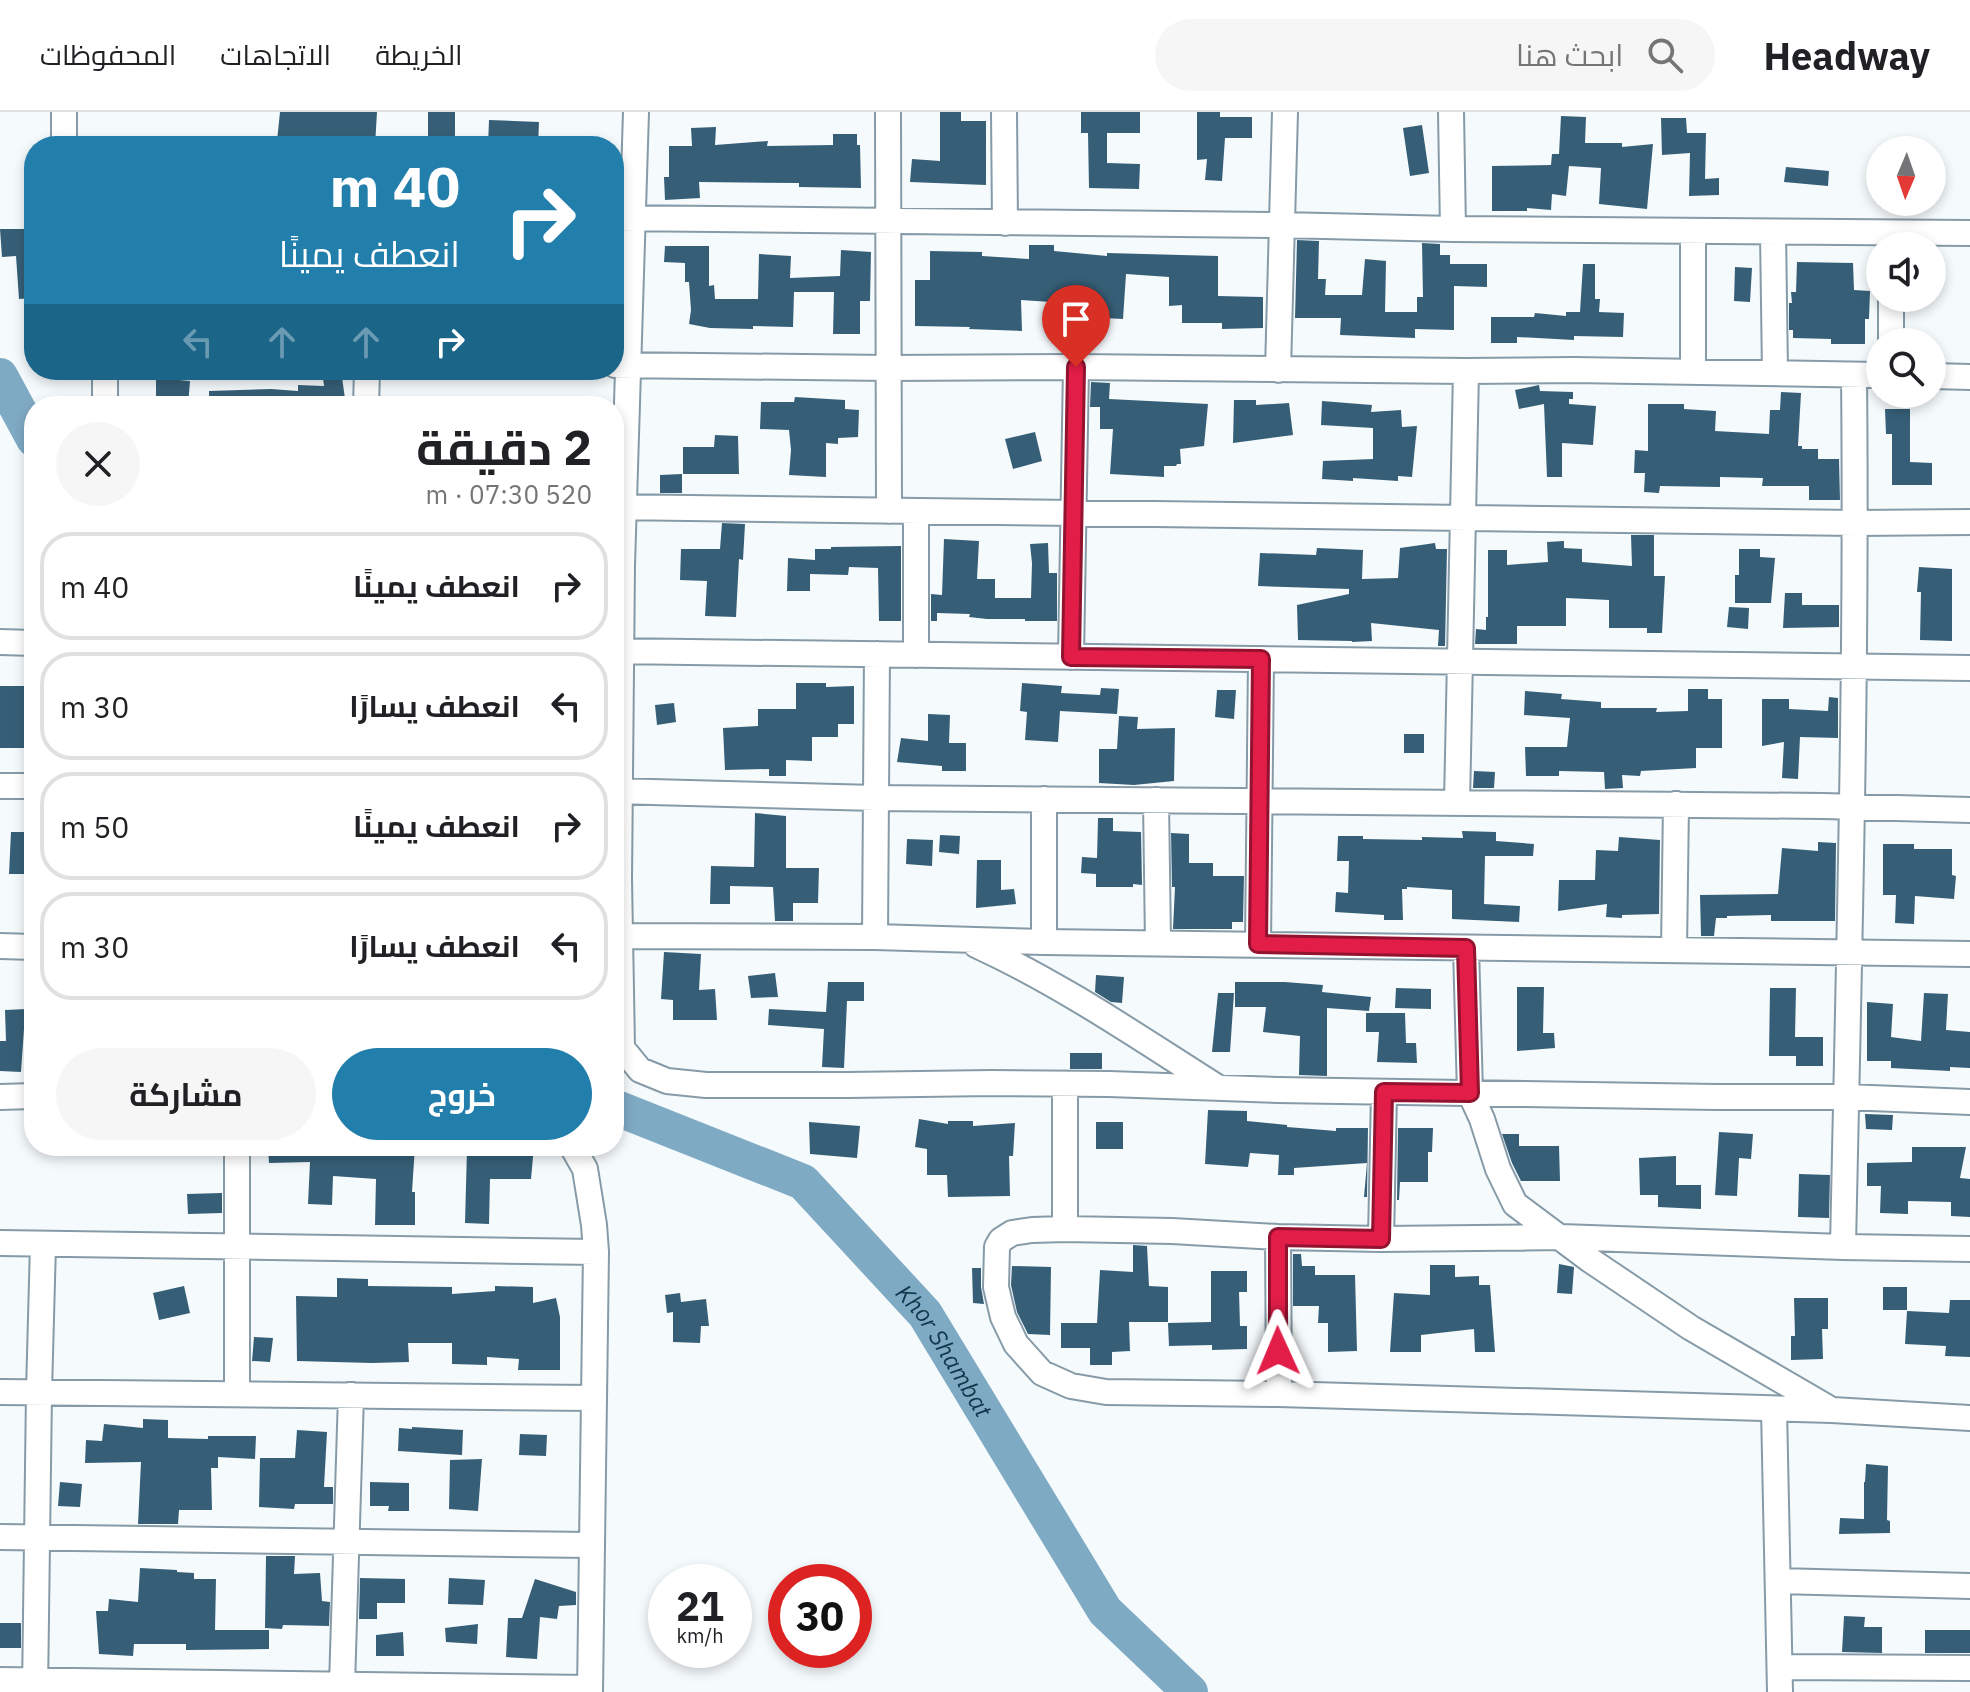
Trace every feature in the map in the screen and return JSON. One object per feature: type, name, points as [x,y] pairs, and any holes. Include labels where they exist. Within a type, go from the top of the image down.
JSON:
[{"type":"street","points":[[64,112],[64,136]]},
{"type":"street","points":[[636,112],[624,219],[1773,232],[1866,238]]},
{"type":"street","points":[[888,112],[889,511]]},
{"type":"street","points":[[1004,112],[1005,223]]},
{"type":"street","points":[[1278,370],[1285,112]]},
{"type":"street","points":[[1451,112],[1453,229]]},
{"type":"street","points":[[1693,231],[1693,372]]},
{"type":"street","points":[[1773,232],[1775,373]]},
{"type":"street","points":[[1946,235],[1970,233]]},
{"type":"street","points":[[624,365],[1574,370],[1866,375]]},
{"type":"street","points":[[1071,657],[1076,367]]},
{"type":"street","points":[[1457,803],[1466,371]]},
{"type":"street","points":[[1843,1247],[1856,523],[1854,375]]},
{"type":"street","points":[[1946,376],[1970,377]]},
{"type":"street","points":[[624,507],[1970,522]]},
{"type":"street","points":[[916,512],[916,655]]},
{"type":"street","points":[[0,642],[24,643]]},
{"type":"street","points":[[624,651],[1970,668]]},
{"type":"street","points":[[875,937],[877,654]]},
{"type":"street","points":[[1258,944],[1261,659]]},
{"type":"street","points":[[0,786],[24,786]]},
{"type":"street","points":[[624,791],[875,798],[1676,804],[1970,810]]},
{"type":"street","points":[[1044,799],[1044,942]]},
{"type":"street","points":[[1156,800],[1158,943]]},
{"type":"street","points":[[1674,949],[1676,804]]},
{"type":"street","points":[[624,936],[1970,954]]},
{"type":"street","points":[[966,940],[1069,993],[1219,1088]]},
{"type":"street","points":[[0,946],[24,947]]},
{"type":"street","points":[[1466,948],[1470,1093],[1498,1169],[1515,1204],[1590,1260],[1691,1328],[1832,1410]]},
{"type":"street","points":[[624,1050],[640,1070],[667,1081],[721,1085],[1065,1084],[1384,1092],[1846,1097],[1970,1102]]},
{"type":"street","points":[[1065,1084],[1065,1229]]},
{"type":"street","points":[[1381,1239],[1384,1092]]},
{"type":"street","points":[[0,1097],[24,1096]]},
{"type":"street","points":[[237,1156],[237,1394]]},
{"type":"street","points":[[0,1680],[35,1686],[233,1688],[342,1685],[590,1690],[596,1252],[585,1169],[578,1156]]},
{"type":"street","points":[[1970,1249],[1561,1237],[1381,1239],[1172,1231],[1032,1230],[1012,1233],[1001,1240],[997,1247],[996,1287],[1003,1317],[1016,1344],[1042,1373],[1071,1386],[1106,1392],[1832,1410],[1970,1418]]},
{"type":"street","points":[[1278,1237],[1279,1394]]},
{"type":"street","points":[[0,1243],[596,1252]]},
{"type":"street","points":[[35,1686],[43,1244]]},
{"type":"street","points":[[0,1392],[594,1398]]},
{"type":"street","points":[[342,1685],[351,1395]]},
{"type":"street","points":[[1774,1409],[1780,1692]]},
{"type":"street","points":[[0,1537],[591,1545]]},
{"type":"street","points":[[1778,1581],[1970,1586]]},
{"type":"street","points":[[1780,1667],[1970,1668]]},
{"type":"building","points":[[280,112],[377,112],[376,136],[278,136]]},
{"type":"building","points":[[428,112],[455,112],[455,136],[428,136]]},
{"type":"building","points":[[940,112],[961,112],[961,121],[986,121],[986,185],[910,182],[912,159],[940,161]]},
{"type":"building","points":[[1081,112],[1140,112],[1140,133],[1107,133],[1107,163],[1140,164],[1139,189],[1089,188],[1088,133],[1081,133]]},
{"type":"building","points":[[1197,112],[1220,112],[1220,117],[1252,117],[1252,138],[1225,138],[1222,181],[1205,180],[1207,159],[1197,160]]},
{"type":"building","points":[[1561,116],[1586,117],[1585,143],[1622,143],[1622,147],[1653,144],[1647,209],[1599,204],[1601,168],[1569,166],[1566,196],[1552,194],[1551,210],[1527,208],[1527,211],[1492,211],[1492,166],[1551,165],[1552,154],[1559,154]]},
{"type":"building","points":[[1661,118],[1686,118],[1687,133],[1706,133],[1705,179],[1719,178],[1719,195],[1689,196],[1690,153],[1662,155]]},
{"type":"building","points":[[489,120],[539,122],[538,136],[488,136]]},
{"type":"building","points":[[1422,125],[1429,173],[1410,176],[1403,128]]},
{"type":"building","points":[[716,127],[715,145],[768,141],[767,146],[833,145],[833,134],[857,134],[861,188],[799,187],[799,183],[699,182],[700,198],[665,200],[664,177],[669,177],[669,146],[692,146],[691,128]]},
{"type":"building","points":[[1786,167],[1829,171],[1828,186],[1784,182]]},
{"type":"building","points":[[0,229],[24,229],[24,299],[19,299],[16,256],[2,257]]},
{"type":"building","points":[[1297,240],[1319,241],[1318,279],[1326,279],[1325,295],[1362,295],[1365,259],[1386,261],[1385,312],[1417,312],[1417,297],[1423,297],[1422,243],[1440,244],[1440,255],[1450,255],[1450,264],[1487,264],[1487,287],[1454,286],[1454,330],[1415,329],[1415,338],[1340,335],[1341,318],[1295,318]]},
{"type":"building","points":[[1029,245],[1054,245],[1054,251],[1107,256],[1107,253],[1218,256],[1218,296],[1263,297],[1263,328],[1222,329],[1222,323],[1182,323],[1182,305],[1169,306],[1169,277],[1126,274],[1123,319],[1065,316],[1066,303],[1021,300],[1022,331],[915,326],[915,280],[930,280],[930,251],[982,252],[982,256],[1029,259]]},
{"type":"building","points":[[665,246],[709,246],[709,286],[714,285],[715,299],[758,299],[759,254],[791,256],[790,278],[840,276],[841,250],[871,252],[870,301],[860,301],[860,334],[833,334],[834,292],[794,292],[793,327],[710,328],[689,324],[691,310],[689,282],[685,282],[685,263],[664,262]]},
{"type":"building","points":[[1797,262],[1853,263],[1854,290],[1866,291],[1866,312],[1869,312],[1869,319],[1865,319],[1865,344],[1831,344],[1831,339],[1793,338],[1793,330],[1789,330],[1789,303],[1792,303],[1791,292],[1796,292]]},
{"type":"building","points":[[1583,264],[1595,264],[1595,299],[1600,299],[1599,312],[1624,313],[1623,337],[1574,336],[1574,340],[1517,337],[1517,343],[1491,343],[1491,317],[1534,317],[1535,313],[1566,316],[1566,312],[1580,312]]},
{"type":"building","points":[[1735,267],[1752,268],[1750,302],[1734,301]]},
{"type":"building","points":[[156,380],[190,381],[189,396],[156,396]]},
{"type":"building","points":[[323,380],[342,380],[345,396],[209,396],[209,391],[298,391],[298,385],[324,386]]},
{"type":"building","points":[[1091,382],[1110,383],[1109,399],[1208,404],[1204,446],[1180,449],[1181,464],[1164,466],[1164,477],[1110,474],[1113,429],[1100,429],[1100,407],[1090,407]]},
{"type":"building","points":[[1539,385],[1540,391],[1573,392],[1569,404],[1596,406],[1593,445],[1562,443],[1562,477],[1547,477],[1544,404],[1519,409],[1515,390]]},
{"type":"building","points":[[1781,392],[1801,393],[1798,446],[1818,449],[1818,459],[1839,459],[1840,500],[1809,500],[1809,486],[1762,486],[1763,478],[1720,477],[1720,487],[1660,486],[1659,493],[1644,492],[1645,473],[1634,473],[1635,450],[1648,451],[1648,404],[1684,404],[1684,409],[1716,411],[1715,431],[1769,434],[1770,410],[1780,410]]},
{"type":"building","points":[[795,397],[845,400],[845,409],[859,410],[858,437],[838,438],[838,444],[826,443],[826,477],[789,475],[789,430],[760,429],[761,402],[794,402]]},
{"type":"building","points":[[1234,400],[1256,400],[1256,405],[1289,403],[1293,435],[1233,443]]},
{"type":"building","points":[[1322,401],[1372,405],[1371,412],[1401,410],[1402,427],[1417,426],[1412,477],[1398,476],[1398,481],[1322,479],[1323,461],[1373,459],[1373,428],[1321,425]]},
{"type":"building","points":[[1885,409],[1910,409],[1910,462],[1932,463],[1932,485],[1892,485],[1892,434],[1886,434]]},
{"type":"building","points":[[1035,432],[1042,461],[1013,469],[1005,439]]},
{"type":"building","points":[[715,435],[738,436],[739,474],[683,474],[683,447],[714,447]]},
{"type":"building","points":[[682,474],[682,493],[660,493],[660,475]]},
{"type":"building","points":[[722,523],[745,524],[743,560],[739,559],[736,617],[705,616],[707,581],[680,580],[681,549],[720,549]]},
{"type":"building","points":[[1631,535],[1654,535],[1654,576],[1665,576],[1662,633],[1647,633],[1647,628],[1609,628],[1609,600],[1566,598],[1566,626],[1517,626],[1517,644],[1475,644],[1476,629],[1486,630],[1488,617],[1488,550],[1507,550],[1507,565],[1548,562],[1547,542],[1564,541],[1564,548],[1582,549],[1582,562],[1632,566]]},
{"type":"building","points":[[944,539],[979,541],[977,579],[995,579],[995,598],[1031,598],[1030,544],[1048,543],[1049,573],[1057,573],[1057,621],[987,619],[969,617],[970,614],[937,613],[937,621],[931,621],[931,594],[942,595]]},
{"type":"building","points":[[1435,543],[1436,549],[1447,549],[1445,646],[1438,646],[1439,630],[1371,623],[1372,641],[1298,640],[1297,605],[1349,594],[1349,589],[1258,586],[1260,553],[1316,555],[1317,548],[1363,550],[1362,579],[1398,578],[1400,548]]},
{"type":"building","points":[[901,546],[901,621],[879,621],[878,568],[849,567],[848,575],[810,574],[810,591],[787,591],[788,558],[815,560],[815,549],[831,547]]},
{"type":"building","points":[[1739,549],[1760,549],[1760,557],[1775,558],[1771,603],[1735,603]]},
{"type":"building","points":[[1919,567],[1952,569],[1952,641],[1920,640]]},
{"type":"building","points":[[1785,593],[1802,593],[1802,605],[1839,605],[1839,627],[1783,628]]},
{"type":"building","points":[[1729,607],[1749,608],[1748,629],[1727,627]]},
{"type":"building","points":[[796,683],[826,683],[826,687],[854,686],[854,724],[838,724],[838,737],[812,737],[812,761],[786,760],[786,776],[769,776],[769,769],[725,770],[723,728],[758,726],[758,709],[796,709]]},
{"type":"building","points":[[1022,683],[1062,686],[1061,693],[1100,695],[1101,688],[1119,689],[1117,714],[1060,711],[1058,742],[1025,740],[1027,712],[1020,711]]},
{"type":"building","points":[[0,686],[24,686],[24,748],[0,748]]},
{"type":"building","points":[[1688,689],[1708,689],[1708,699],[1722,699],[1722,748],[1696,748],[1696,768],[1641,771],[1640,776],[1622,775],[1623,788],[1605,789],[1604,772],[1559,771],[1559,776],[1526,776],[1525,747],[1567,747],[1570,718],[1524,715],[1525,691],[1562,694],[1561,699],[1601,702],[1601,708],[1657,708],[1656,712],[1688,711]]},
{"type":"building","points":[[1217,690],[1236,690],[1234,719],[1215,717]]},
{"type":"building","points":[[1829,697],[1838,698],[1838,738],[1800,737],[1798,779],[1782,778],[1784,742],[1762,746],[1762,699],[1789,699],[1789,709],[1828,711]]},
{"type":"building","points":[[674,703],[676,722],[657,725],[655,705]]},
{"type":"building","points":[[928,714],[950,715],[949,743],[966,743],[966,771],[942,771],[942,766],[897,762],[901,738],[928,741]]},
{"type":"building","points":[[1119,716],[1138,717],[1137,729],[1175,728],[1174,781],[1134,785],[1099,783],[1099,749],[1117,749]]},
{"type":"building","points":[[1404,734],[1424,734],[1424,753],[1404,753]]},
{"type":"building","points":[[1474,771],[1495,772],[1494,788],[1473,788]]},
{"type":"building","points":[[755,813],[786,816],[786,868],[819,868],[818,903],[793,903],[793,921],[775,921],[773,887],[730,886],[730,904],[710,904],[711,866],[754,867]]},
{"type":"building","points":[[1098,818],[1113,818],[1113,831],[1141,832],[1142,885],[1096,887],[1096,874],[1081,873],[1082,857],[1097,858]]},
{"type":"building","points":[[1462,831],[1496,832],[1496,841],[1534,844],[1533,856],[1485,856],[1484,904],[1520,906],[1519,922],[1452,919],[1452,890],[1407,887],[1402,889],[1403,920],[1384,920],[1384,915],[1335,912],[1336,892],[1348,893],[1349,861],[1337,861],[1338,836],[1422,840],[1422,837],[1463,838]]},
{"type":"building","points":[[11,832],[24,832],[24,874],[9,874]]},
{"type":"building","points":[[1171,833],[1189,834],[1189,863],[1213,863],[1213,876],[1244,876],[1243,922],[1232,922],[1232,929],[1173,929],[1175,887],[1172,887]]},
{"type":"building","points":[[940,835],[960,836],[959,854],[939,852]]},
{"type":"building","points":[[1619,837],[1660,840],[1659,914],[1606,917],[1607,904],[1558,911],[1559,880],[1595,880],[1596,850],[1618,851]]},
{"type":"building","points":[[907,839],[933,840],[932,866],[906,864]]},
{"type":"building","points":[[1818,842],[1836,843],[1835,921],[1771,921],[1771,915],[1727,916],[1716,918],[1714,936],[1701,936],[1700,895],[1778,894],[1782,848],[1818,851]]},
{"type":"building","points":[[1883,844],[1914,844],[1914,849],[1952,849],[1952,875],[1956,876],[1954,899],[1915,896],[1914,924],[1895,923],[1896,895],[1883,895]]},
{"type":"building","points":[[977,860],[1001,860],[1001,890],[1014,889],[1016,904],[976,908]]},
{"type":"building","points":[[664,952],[701,954],[699,990],[715,989],[717,1020],[673,1020],[673,1000],[661,999]]},
{"type":"building","points":[[775,973],[778,997],[751,998],[748,976]]},
{"type":"building","points":[[1096,975],[1124,977],[1122,1003],[1111,1002],[1095,992]]},
{"type":"building","points":[[828,982],[864,982],[864,1001],[847,1001],[844,1068],[822,1067],[824,1029],[768,1025],[769,1009],[826,1012]]},
{"type":"building","points":[[1235,982],[1323,985],[1322,992],[1371,997],[1369,1011],[1327,1008],[1327,1076],[1299,1075],[1300,1036],[1263,1032],[1266,1007],[1235,1007]]},
{"type":"building","points":[[1517,987],[1544,987],[1543,1033],[1554,1033],[1555,1048],[1517,1051]]},
{"type":"building","points":[[1396,988],[1431,989],[1431,1009],[1395,1008]]},
{"type":"building","points":[[1770,988],[1796,988],[1795,1037],[1823,1037],[1823,1066],[1796,1066],[1796,1056],[1769,1056]]},
{"type":"building","points":[[1218,993],[1234,993],[1230,1052],[1212,1052]]},
{"type":"building","points":[[1924,993],[1948,994],[1946,1030],[1970,1032],[1970,1068],[1950,1067],[1950,1071],[1891,1068],[1891,1061],[1867,1061],[1867,1002],[1893,1004],[1891,1037],[1921,1041]]},
{"type":"building","points":[[24,1009],[21,1072],[0,1071],[0,1041],[6,1041],[5,1010]]},
{"type":"building","points":[[1366,1013],[1405,1013],[1406,1043],[1416,1043],[1417,1063],[1377,1062],[1379,1032],[1366,1032]]},
{"type":"building","points":[[1070,1053],[1102,1053],[1102,1069],[1070,1069]]},
{"type":"building","points":[[1208,1110],[1247,1111],[1247,1121],[1287,1127],[1336,1131],[1336,1128],[1368,1128],[1367,1197],[1364,1197],[1367,1163],[1294,1168],[1294,1175],[1278,1175],[1279,1155],[1250,1153],[1248,1167],[1205,1164]]},
{"type":"building","points":[[1865,1114],[1893,1115],[1892,1130],[1866,1129]]},
{"type":"building","points":[[919,1119],[948,1124],[948,1121],[973,1121],[973,1126],[1015,1123],[1013,1156],[1009,1156],[1010,1196],[948,1197],[947,1175],[927,1175],[927,1149],[915,1147]]},
{"type":"building","points":[[809,1122],[860,1126],[857,1158],[810,1154]]},
{"type":"building","points":[[1096,1122],[1123,1122],[1123,1149],[1096,1149]]},
{"type":"building","points":[[1398,1128],[1433,1128],[1432,1152],[1428,1152],[1428,1182],[1400,1182],[1397,1200]]},
{"type":"building","points":[[1719,1132],[1753,1134],[1751,1159],[1739,1158],[1737,1196],[1715,1195]]},
{"type":"building","points":[[1502,1134],[1519,1134],[1519,1146],[1559,1146],[1560,1181],[1521,1181]]},
{"type":"building","points":[[1912,1147],[1966,1147],[1960,1178],[1970,1179],[1970,1217],[1951,1216],[1951,1202],[1908,1201],[1908,1214],[1880,1213],[1881,1186],[1867,1186],[1867,1163],[1912,1162]]},
{"type":"building","points":[[269,1156],[414,1156],[412,1192],[415,1192],[415,1225],[375,1225],[376,1179],[333,1176],[332,1205],[308,1204],[310,1162],[269,1163]]},
{"type":"building","points":[[467,1156],[533,1156],[531,1179],[490,1179],[489,1224],[465,1223]]},
{"type":"building","points":[[1676,1156],[1676,1185],[1701,1185],[1701,1209],[1658,1207],[1658,1195],[1640,1195],[1639,1158]]},
{"type":"building","points":[[1799,1174],[1830,1175],[1829,1218],[1798,1217]]},
{"type":"building","points":[[222,1193],[222,1213],[188,1214],[187,1194]]},
{"type":"building","points":[[1133,1245],[1147,1246],[1149,1286],[1168,1287],[1168,1322],[1129,1322],[1130,1351],[1112,1352],[1112,1365],[1090,1365],[1090,1348],[1061,1348],[1061,1323],[1097,1323],[1100,1270],[1133,1272]]},
{"type":"building","points":[[1293,1254],[1301,1254],[1302,1266],[1315,1266],[1315,1275],[1355,1275],[1357,1351],[1328,1352],[1328,1323],[1318,1323],[1319,1306],[1293,1306]]},
{"type":"building","points":[[1559,1264],[1574,1267],[1572,1294],[1557,1293]]},
{"type":"building","points":[[1430,1265],[1455,1265],[1455,1277],[1479,1276],[1479,1285],[1490,1285],[1495,1352],[1475,1352],[1474,1329],[1421,1335],[1421,1352],[1390,1352],[1394,1293],[1430,1295]]},
{"type":"building","points":[[1012,1266],[1051,1267],[1050,1335],[1028,1334],[1017,1312],[1011,1285]]},
{"type":"building","points":[[972,1268],[981,1268],[984,1304],[973,1303]]},
{"type":"building","points":[[1211,1271],[1247,1271],[1247,1292],[1239,1292],[1240,1326],[1247,1326],[1247,1349],[1212,1350],[1212,1345],[1169,1346],[1168,1323],[1211,1322]]},
{"type":"building","points":[[337,1278],[368,1279],[368,1286],[452,1287],[452,1294],[495,1291],[495,1286],[533,1287],[533,1303],[556,1298],[560,1317],[560,1370],[518,1370],[519,1359],[487,1357],[487,1365],[452,1364],[452,1343],[408,1343],[409,1362],[297,1361],[296,1296],[337,1297]]},
{"type":"building","points":[[184,1286],[190,1313],[159,1320],[153,1293]]},
{"type":"building","points":[[1883,1287],[1907,1287],[1907,1310],[1883,1310]]},
{"type":"building","points":[[680,1293],[681,1302],[706,1299],[709,1326],[701,1326],[700,1343],[673,1342],[673,1312],[667,1313],[665,1295]]},
{"type":"building","points":[[1794,1298],[1828,1298],[1828,1329],[1822,1329],[1823,1359],[1791,1360],[1791,1336],[1795,1336]]},
{"type":"building","points":[[1950,1300],[1970,1300],[1970,1357],[1945,1356],[1946,1346],[1905,1344],[1907,1311],[1949,1313]]},
{"type":"building","points":[[254,1337],[273,1338],[270,1362],[252,1361]]},
{"type":"building","points":[[143,1419],[168,1420],[168,1438],[256,1436],[255,1459],[218,1457],[218,1468],[211,1468],[212,1510],[179,1510],[178,1524],[138,1524],[141,1462],[85,1463],[86,1440],[102,1441],[104,1424],[143,1428]]},
{"type":"building","points":[[399,1428],[463,1430],[462,1455],[398,1451]]},
{"type":"building","points":[[297,1430],[327,1432],[324,1487],[333,1487],[333,1504],[295,1504],[294,1509],[259,1507],[260,1458],[295,1458]]},
{"type":"building","points":[[520,1434],[547,1435],[546,1456],[519,1455]]},
{"type":"building","points":[[482,1459],[478,1511],[449,1509],[450,1460]]},
{"type":"building","points":[[1866,1464],[1888,1466],[1887,1520],[1890,1521],[1890,1533],[1839,1534],[1840,1518],[1864,1519]]},
{"type":"building","points":[[60,1482],[82,1484],[80,1507],[58,1506]]},
{"type":"building","points":[[370,1482],[409,1483],[409,1511],[388,1511],[389,1506],[370,1506]]},
{"type":"building","points":[[266,1556],[295,1556],[294,1574],[320,1573],[322,1601],[330,1602],[329,1626],[283,1625],[282,1629],[265,1628]]},
{"type":"building","points":[[140,1568],[177,1570],[194,1573],[194,1579],[216,1579],[215,1630],[269,1630],[269,1649],[186,1650],[186,1644],[134,1644],[133,1656],[99,1654],[96,1611],[108,1611],[109,1599],[138,1602]]},
{"type":"building","points":[[360,1578],[405,1579],[405,1603],[377,1603],[377,1619],[359,1619]]},
{"type":"building","points":[[449,1578],[485,1580],[483,1605],[448,1604]]},
{"type":"building","points":[[535,1579],[576,1592],[576,1605],[559,1606],[557,1619],[540,1617],[537,1659],[506,1657],[508,1618],[522,1618]]},
{"type":"building","points":[[1844,1616],[1865,1617],[1864,1627],[1882,1627],[1882,1653],[1842,1652]]},
{"type":"building","points":[[0,1623],[21,1623],[21,1648],[0,1648]]},
{"type":"building","points":[[478,1624],[477,1644],[446,1642],[445,1628]]},
{"type":"building","points":[[1925,1630],[1970,1630],[1970,1653],[1925,1653]]},
{"type":"building","points":[[403,1632],[404,1656],[376,1656],[376,1635]]},
{"type":"waterway","name":"Khor Shambat","points":[[0,376],[24,420]]},
{"type":"waterway","name":"Khor Shambat","points":[[624,1111],[803,1182],[925,1314],[1105,1611],[1190,1692]]},
{"type":"route","points":[[1076,367],[1071,657],[1261,659],[1258,944],[1466,948],[1470,1093],[1384,1092],[1381,1239],[1278,1237],[1278,1351]]}]
